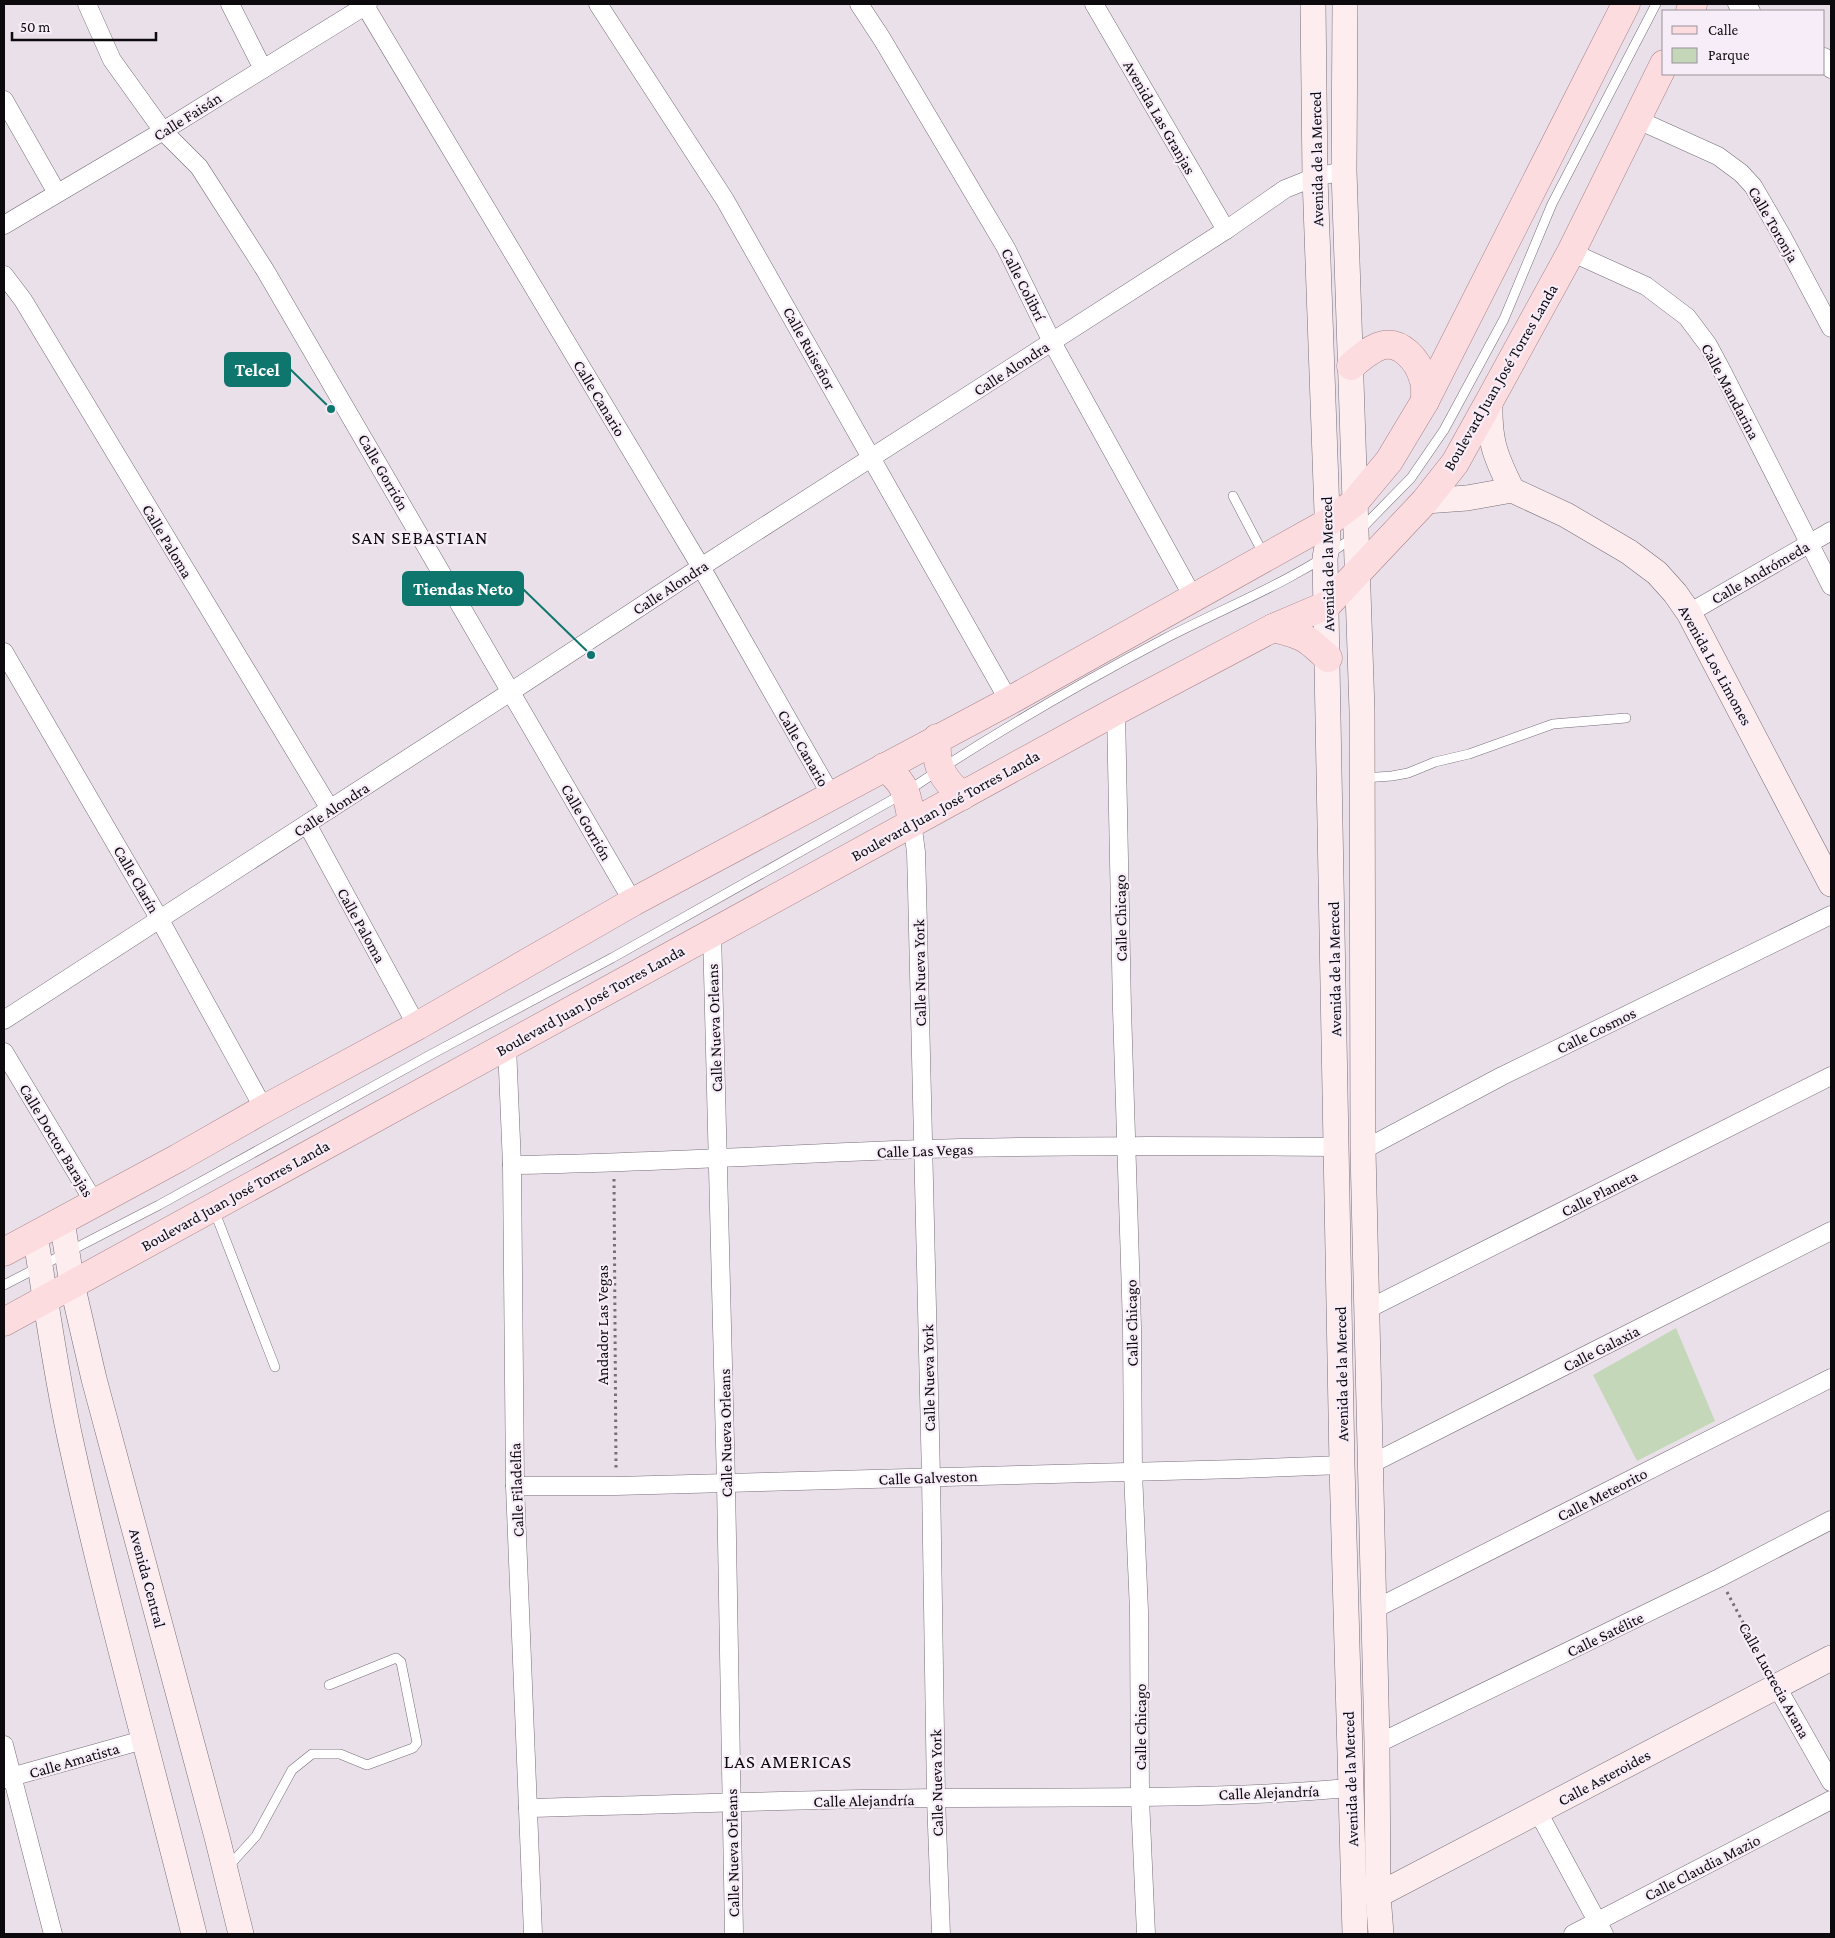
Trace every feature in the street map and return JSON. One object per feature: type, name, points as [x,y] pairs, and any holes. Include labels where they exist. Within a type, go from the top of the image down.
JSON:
[{"type":"main road","points":[[4,1252],[417,1026],[633,902],[1009,700],[1327,523],[1354,503],[1389,460],[1425,401],[1626,4]]},
{"type":"main road","name":"Boulevard Juan José Torres Landa","points":[[4,1322],[44,1298],[1116,711],[1273,628],[1327,605],[1425,501],[1455,463],[1571,252],[1662,68]]},
{"type":"main road","points":[[1351,366],[1382,345],[1398,346],[1416,362],[1424,379],[1425,401]]},
{"type":"main road","points":[[1273,628],[1298,633],[1307,638],[1328,658]]},
{"type":"main road","points":[[937,738],[936,754],[940,769],[944,778],[962,796]]},
{"type":"main road","points":[[884,767],[897,777],[906,792],[912,822]]},
{"type":"street","name":"Calle Gorrión","points":[[87,4],[112,60],[163,131],[199,167],[265,270],[512,691],[633,902]]},
{"type":"street","points":[[230,4],[263,69]]},
{"type":"street","name":"Calle Faisán","points":[[4,225],[163,131],[366,4]]},
{"type":"street","name":"Calle Canario","points":[[366,4],[701,567],[831,796]]},
{"type":"street","name":"Calle Ruiseñor","points":[[598,4],[725,200],[1009,700]]},
{"type":"street","name":"Calle Colibrí","points":[[859,4],[882,38],[1006,248],[1052,342],[1193,596]]},
{"type":"street","name":"Avenida Las Granjas","points":[[1094,4],[1226,230]]},
{"type":"street","name":"Avenida de la Merced","points":[[1314,4],[1314,177],[1328,541],[1326,558],[1342,1465],[1355,1934]]},
{"type":"street","name":"Avenida de la Merced","points":[[1345,4],[1344,171],[1362,710],[1366,1310],[1371,1464],[1378,1895],[1381,1934]]},
{"type":"street","points":[[1736,4],[1749,10]]},
{"type":"street","points":[[4,100],[57,193]]},
{"type":"street","name":"Calle Toronja","points":[[1636,119],[1718,156],[1741,172],[1753,186],[1782,236],[1831,328]]},
{"type":"street","name":"Calle Alondra","points":[[4,1020],[701,567],[1226,230],[1285,188],[1314,177],[1344,171]]},
{"type":"street","name":"Calle Mandarina","points":[[1571,252],[1646,286],[1687,317],[1708,344],[1831,586]]},
{"type":"street","name":"Calle Paloma","points":[[4,275],[28,308],[330,809]]},
{"type":"street","points":[[1425,501],[1467,498],[1512,490],[1493,448],[1490,428],[1490,400]]},
{"type":"street","name":"Avenida Los Limones","points":[[1512,490],[1566,515],[1629,552],[1656,573],[1675,593],[1689,613],[1831,884]]},
{"type":"street","name":"Calle Andrómeda","points":[[1689,613],[1831,531]]},
{"type":"street","name":"Calle Clarín","points":[[4,652],[160,920],[264,1109]]},
{"type":"street","name":"Calle Chicago","points":[[1116,711],[1132,1327],[1133,1472],[1139,1610],[1140,1798],[1146,1934]]},
{"type":"street","name":"Calle Nueva York","points":[[912,822],[916,852],[936,1798],[941,1934]]},
{"type":"street","name":"Calle Paloma","points":[[307,824],[417,1026]]},
{"type":"street","name":"Calle Cosmos","points":[[1364,1150],[1502,1076],[1831,915]]},
{"type":"street","name":"Calle Nueva Orleans","points":[[712,932],[726,1483],[734,1934]]},
{"type":"street","name":"Calle Filadelfia","points":[[507,1046],[512,1164],[515,1486],[533,1934]]},
{"type":"street","name":"Calle Doctor Barajas","points":[[4,1052],[94,1202]]},
{"type":"street","name":"Calle Planeta","points":[[1366,1310],[1831,1076]]},
{"type":"street","name":"Calle Las Vegas","points":[[512,1164],[614,1163],[923,1149],[1126,1146],[1337,1147]]},
{"type":"street","name":"Avenida Central","points":[[62,1221],[72,1284],[92,1369],[226,1870],[241,1934]]},
{"type":"street","name":"Calle Galaxia","points":[[1371,1464],[1831,1231]]},
{"type":"street","points":[[35,1235],[57,1378],[99,1569],[194,1934]]},
{"type":"street","points":[[57,1378],[92,1369]]},
{"type":"street","name":"Calle Meteorito","points":[[1373,1610],[1831,1378]]},
{"type":"street","name":"Calle Galveston","points":[[515,1486],[616,1486],[1342,1465]]},
{"type":"street","name":"Calle Satélite","points":[[1376,1744],[1719,1578],[1831,1520]]},
{"type":"street","name":"Calle Asteroides","points":[[1378,1895],[1831,1658]]},
{"type":"street","name":"Calle Lucrecia Arana","points":[[1777,1687],[1831,1782]]},
{"type":"street","name":"Calle Amatista","points":[[8,1778],[143,1740]]},
{"type":"street","points":[[4,1746],[8,1778],[53,1934]]},
{"type":"street","name":"Calle Alejandría","points":[[528,1808],[936,1798],[1140,1798],[1300,1792],[1350,1788]]},
{"type":"street","name":"Calle Claudia Mazio","points":[[1574,1934],[1601,1928],[1831,1800]]},
{"type":"street","points":[[1538,1812],[1601,1928]]},
{"type":"lane","points":[[4,1285],[159,1205],[430,1055],[612,958],[906,792],[940,769],[1082,684],[1167,638],[1326,558],[1356,535],[1411,478],[1444,430],[1504,318],[1552,204],[1656,4]]},
{"type":"lane","points":[[1234,496],[1265,557]]},
{"type":"lane","points":[[1362,778],[1408,773],[1435,762],[1469,754],[1553,724],[1626,718]]},
{"type":"lane","points":[[213,1207],[274,1366]]},
{"type":"lane","points":[[226,1870],[256,1836],[292,1770],[312,1754],[340,1754],[367,1765],[413,1748],[417,1743],[401,1662],[396,1658],[329,1685]]},
{"type":"path","name":"Andador Las Vegas","points":[[614,1163],[616,1486]]},
{"type":"path","name":"Calle Lucrecia Arana","points":[[1719,1578],[1777,1687]]},
{"type":"green space","points":[[1676,1328],[1715,1421],[1637,1461],[1593,1375]]},
{"type":"place","name":"Telcel","points":[[331,409]]},
{"type":"place","name":"Tiendas Neto","points":[[591,655]]},
{"type":"district","name":"SAN SEBASTIAN","points":[[420,537]]},
{"type":"district","name":"LAS AMERICAS","points":[[788,1761]]}]
